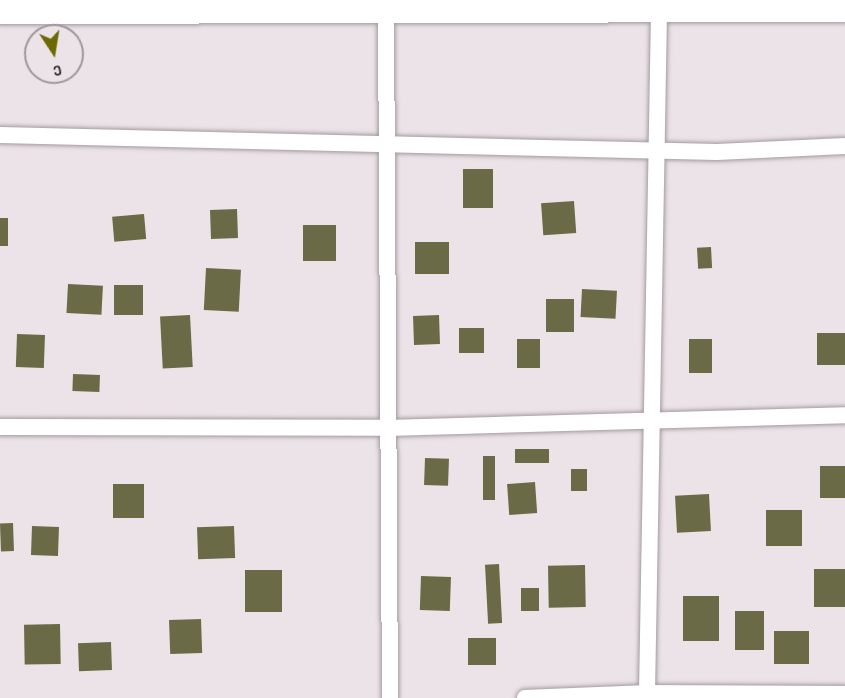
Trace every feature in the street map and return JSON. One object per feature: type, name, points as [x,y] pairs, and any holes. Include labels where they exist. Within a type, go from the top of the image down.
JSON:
[{"type":"main road","points":[[0,12],[659,14],[845,10]]},
{"type":"street","points":[[386,13],[390,698]]},
{"type":"street","points":[[647,696],[654,416],[659,14]]},
{"type":"street","points":[[0,135],[656,151],[845,146]]},
{"type":"street","points":[[0,427],[387,428],[654,416],[845,415]]},
{"type":"street","points":[[525,698],[845,694]]},
{"type":"building","points":[[463,169],[493,169],[493,208],[463,208]]},
{"type":"building","points":[[574,201],[576,233],[543,235],[541,203]]},
{"type":"building","points":[[237,209],[238,238],[211,239],[210,210]]},
{"type":"building","points":[[144,214],[146,239],[114,242],[112,217]]},
{"type":"building","points":[[0,218],[8,218],[8,246],[0,246]]},
{"type":"building","points":[[303,225],[336,225],[336,261],[303,261]]},
{"type":"building","points":[[415,242],[449,242],[449,274],[415,274]]},
{"type":"building","points":[[711,247],[712,268],[698,269],[697,248]]},
{"type":"building","points":[[206,268],[241,270],[239,312],[204,310]]},
{"type":"building","points":[[68,284],[103,286],[101,315],[66,313]]},
{"type":"building","points":[[114,285],[143,285],[143,315],[114,315]]},
{"type":"building","points":[[582,289],[617,291],[615,319],[581,317]]},
{"type":"building","points":[[546,299],[574,299],[574,332],[546,332]]},
{"type":"building","points":[[190,315],[193,367],[163,368],[160,317]]},
{"type":"building","points":[[439,315],[440,344],[414,345],[413,316]]},
{"type":"building","points":[[459,328],[484,328],[484,353],[459,353]]},
{"type":"building","points":[[817,333],[845,333],[845,365],[817,365]]},
{"type":"building","points":[[17,334],[45,335],[44,368],[16,367]]},
{"type":"building","points":[[517,339],[540,339],[540,368],[517,368]]},
{"type":"building","points":[[689,339],[712,339],[712,373],[689,373]]},
{"type":"building","points":[[73,374],[100,375],[99,392],[72,391]]},
{"type":"building","points":[[515,449],[549,449],[549,463],[515,463]]},
{"type":"building","points":[[483,456],[495,456],[495,500],[483,500]]},
{"type":"building","points":[[425,458],[449,459],[448,486],[424,485]]},
{"type":"building","points":[[820,466],[845,466],[845,498],[820,498]]},
{"type":"building","points":[[571,469],[587,469],[587,491],[571,491]]},
{"type":"building","points":[[535,482],[537,513],[509,515],[507,484]]},
{"type":"building","points":[[113,484],[144,484],[144,518],[113,518]]},
{"type":"building","points":[[709,494],[711,531],[677,533],[675,496]]},
{"type":"building","points":[[766,510],[802,510],[802,546],[766,546]]},
{"type":"building","points":[[0,523],[13,523],[14,551],[1,551]]},
{"type":"building","points":[[32,526],[59,527],[58,556],[31,555]]},
{"type":"building","points":[[234,526],[235,558],[198,559],[197,527]]},
{"type":"building","points":[[499,564],[502,623],[488,624],[485,565]]},
{"type":"building","points":[[585,565],[586,607],[549,608],[548,566]]},
{"type":"building","points":[[814,569],[845,569],[845,607],[814,607]]},
{"type":"building","points":[[245,570],[282,570],[282,612],[245,612]]},
{"type":"building","points":[[421,576],[451,577],[450,611],[420,610]]},
{"type":"building","points":[[521,588],[539,588],[539,611],[521,611]]},
{"type":"building","points":[[683,596],[719,596],[719,641],[683,641]]},
{"type":"building","points":[[735,611],[764,611],[764,650],[735,650]]},
{"type":"building","points":[[201,619],[202,653],[170,654],[169,620]]},
{"type":"building","points":[[60,624],[61,664],[25,665],[24,625]]},
{"type":"building","points":[[774,631],[809,631],[809,664],[774,664]]},
{"type":"building","points":[[468,638],[496,638],[496,665],[468,665]]},
{"type":"building","points":[[111,642],[112,670],[79,671],[78,643]]}]
